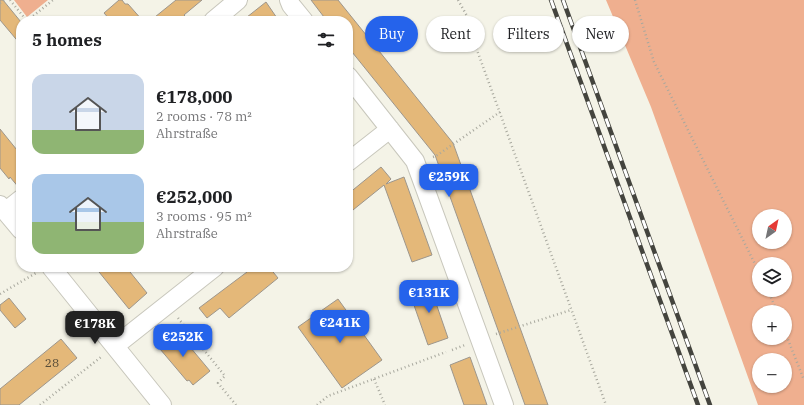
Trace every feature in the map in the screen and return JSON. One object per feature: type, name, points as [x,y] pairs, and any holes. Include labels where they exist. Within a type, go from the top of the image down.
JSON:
[{"type":"street","points":[[219,16],[238,0]]},
{"type":"street","points":[[289,0],[300,16]]},
{"type":"street","points":[[353,82],[415,161],[504,405]]},
{"type":"street","points":[[353,158],[390,129]]},
{"type":"street","points":[[16,202],[3,208],[16,224]]},
{"type":"street","points":[[48,272],[115,346],[162,405]]},
{"type":"street","points":[[115,346],[209,272]]},
{"type":"path","points":[[0,4],[4,0]]},
{"type":"path","points":[[10,0],[23,16]]},
{"type":"path","points":[[33,16],[53,0]]},
{"type":"path","points":[[458,0],[467,16],[477,50],[606,405]]},
{"type":"path","points":[[635,0],[654,62],[752,258]]},
{"type":"path","points":[[415,161],[436,156],[500,112]]},
{"type":"path","points":[[0,294],[40,272]]},
{"type":"path","points":[[167,305],[225,376],[218,383],[236,405]]},
{"type":"path","points":[[480,339],[571,310]]},
{"type":"path","points":[[790,345],[804,380]]},
{"type":"path","points":[[40,405],[115,346]]},
{"type":"path","points":[[317,405],[328,396],[446,352]]},
{"type":"path","points":[[374,379],[385,405]]},
{"type":"shaded area","points":[[14,0],[48,0],[28,16],[26,16]]},
{"type":"shaded area","points":[[606,0],[804,0],[804,405],[758,405],[754,393],[792,393],[792,353],[752,353],[752,388],[651,107],[628,52],[629,16],[613,16]]},
{"type":"building","points":[[0,0],[3,0],[16,16],[16,39],[0,20]]},
{"type":"building","points":[[119,0],[122,0],[125,4],[128,4],[139,16],[107,16],[104,13]]},
{"type":"building","points":[[176,0],[202,0],[184,15],[185,16],[156,16]]},
{"type":"building","points":[[311,0],[338,0],[351,16],[323,16]]},
{"type":"building","points":[[266,2],[276,16],[248,16]]},
{"type":"building","points":[[353,19],[365,34],[365,52],[380,52],[453,143],[548,405],[525,405],[435,155],[353,53]]},
{"type":"building","points":[[0,129],[16,149],[16,184],[10,177],[9,179],[0,168]]},
{"type":"building","points":[[381,167],[391,179],[386,184],[404,177],[432,255],[412,262],[384,185],[353,210],[353,190]]},
{"type":"building","points":[[99,272],[130,272],[147,293],[129,309]]},
{"type":"building","points":[[247,272],[273,272],[278,278],[229,318],[220,308],[207,318],[199,308]]},
{"type":"building","points":[[429,283],[448,338],[428,345],[409,291]]},
{"type":"building","points":[[9,298],[26,319],[15,328],[0,310],[0,305]]},
{"type":"building","points":[[338,299],[382,360],[342,388],[298,327]]},
{"type":"building","points":[[175,329],[210,371],[193,385],[189,380],[187,381],[160,349],[162,347],[158,343]]},
{"type":"building","points":[[61,339],[77,358],[19,405],[0,405],[0,389]]},
{"type":"building","points":[[470,357],[487,405],[464,405],[450,365]]},
{"type":"railway","points":[[551,0],[698,405]]},
{"type":"railway","points":[[563,0],[710,405]]}]
